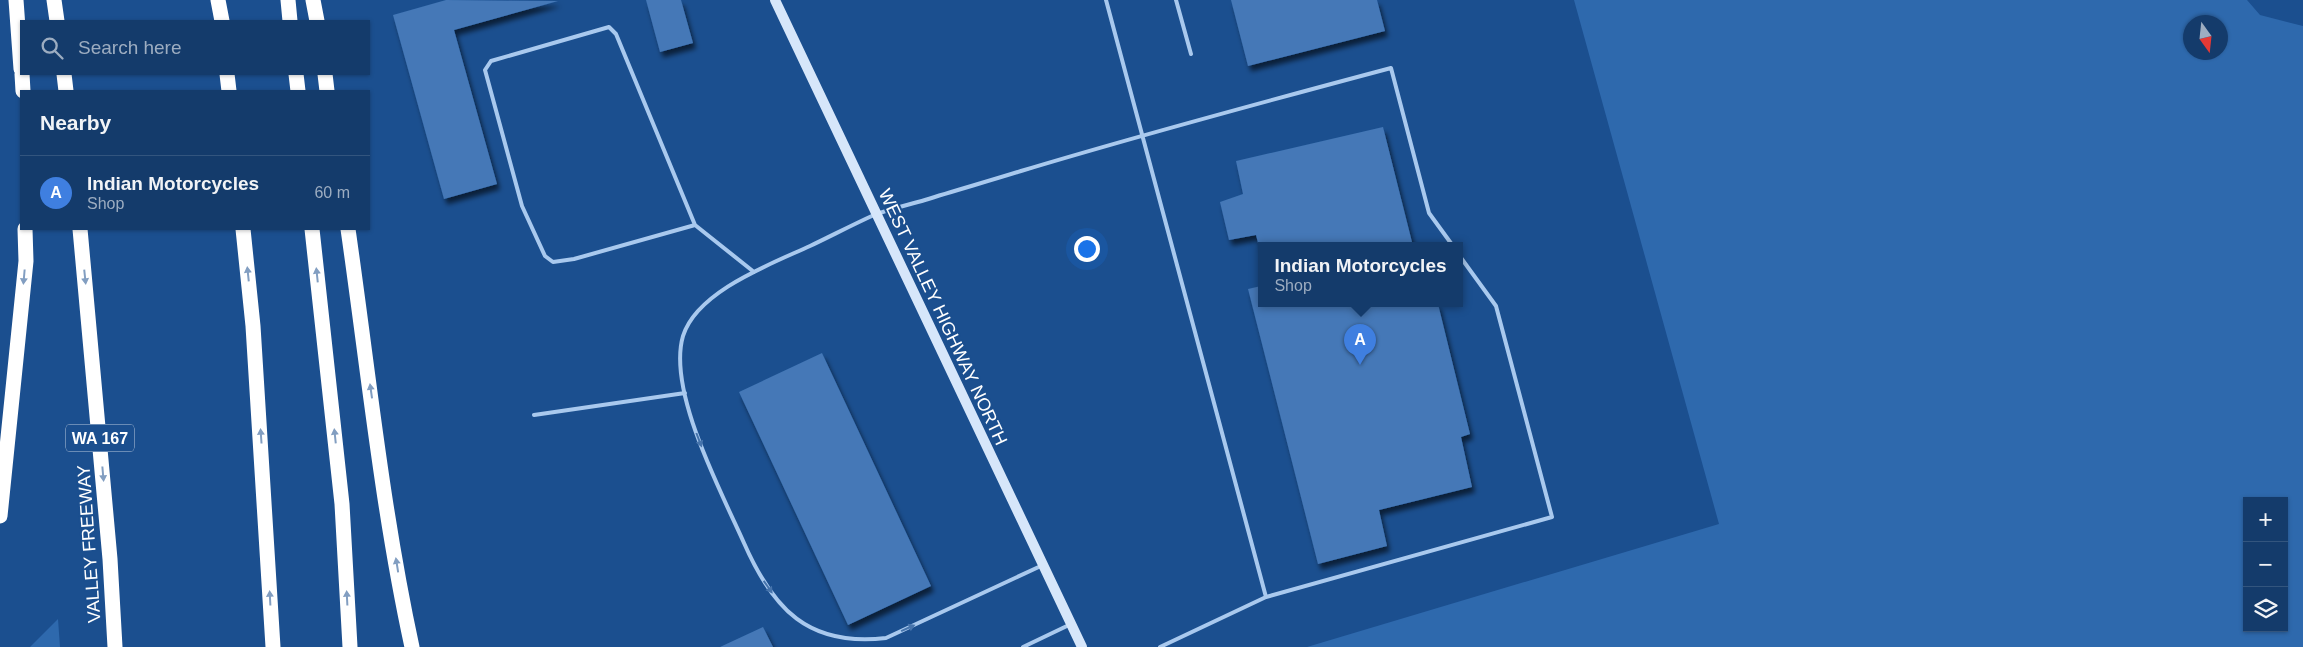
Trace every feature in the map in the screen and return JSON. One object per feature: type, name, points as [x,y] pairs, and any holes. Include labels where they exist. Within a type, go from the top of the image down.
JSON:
[{"type":"highway","points":[[16,0],[20,55]]},
{"type":"highway","points":[[54,0],[57,20]]},
{"type":"highway","points":[[218,0],[222,20]]},
{"type":"highway","points":[[288,0],[290,20]]},
{"type":"highway","points":[[313,0],[317,20]]},
{"type":"highway","points":[[22,75],[23,90]]},
{"type":"highway","points":[[64,75],[66,90]]},
{"type":"highway","points":[[227,75],[229,90]]},
{"type":"highway","points":[[296,75],[298,90]]},
{"type":"highway","points":[[325,75],[327,90]]},
{"type":"highway","points":[[0,516],[26,261],[25,230]]},
{"type":"highway","name":"VALLEY FREEWAY","points":[[80,230],[110,560],[115,647]]},
{"type":"highway","points":[[244,230],[254,326],[273,647]]},
{"type":"highway","points":[[312,230],[342,504],[350,647]]},
{"type":"highway","points":[[348,230],[385,491],[412,647]]},
{"type":"main road","name":"WEST VALLEY HIGHWAY NORTH","points":[[775,0],[1082,647]]},
{"type":"lane","points":[[1106,0],[1266,597]]},
{"type":"lane","points":[[1176,0],[1191,54]]},
{"type":"lane","points":[[695,225],[574,260],[553,262],[545,256],[520,197],[485,70],[491,61],[609,27],[616,34],[695,225],[754,272]]},
{"type":"lane","points":[[1043,565],[886,638],[869,640],[834,639],[820,635],[793,616],[778,602],[756,569],[707,460],[692,419],[680,368],[680,351],[684,334],[691,320],[703,306],[726,288],[754,272],[876,214],[1142,135],[1391,68],[1429,213],[1450,242]]},
{"type":"lane","points":[[1160,647],[1266,597],[1552,517],[1496,306],[1463,260]]},
{"type":"lane","points":[[534,415],[685,393]]},
{"type":"lane","points":[[1023,647],[1071,624]]},
{"type":"shaded area","points":[[1574,0],[2247,0],[2260,15],[2303,26],[2303,647],[1307,647],[1719,524]]},
{"type":"shaded area","points":[[58,619],[60,647],[30,647]]},
{"type":"building","points":[[446,0],[558,1],[454,30],[497,184],[444,199],[393,15]]},
{"type":"building","points":[[646,0],[681,0],[693,43],[660,52]]},
{"type":"building","points":[[1231,0],[1377,0],[1385,31],[1248,66]]},
{"type":"building","points":[[1383,127],[1412,242],[1258,243],[1256,235],[1229,240],[1220,202],[1243,194],[1236,161]]},
{"type":"building","points":[[1258,287],[1258,307],[1439,307],[1470,434],[1461,437],[1472,487],[1379,510],[1387,546],[1318,564],[1248,289]]},
{"type":"building","points":[[822,353],[931,586],[848,625],[739,392]]},
{"type":"building","points":[[763,627],[773,647],[720,647]]},
{"type":"place","name":"Indian Motorcycles","points":[[1360,365]]}]
